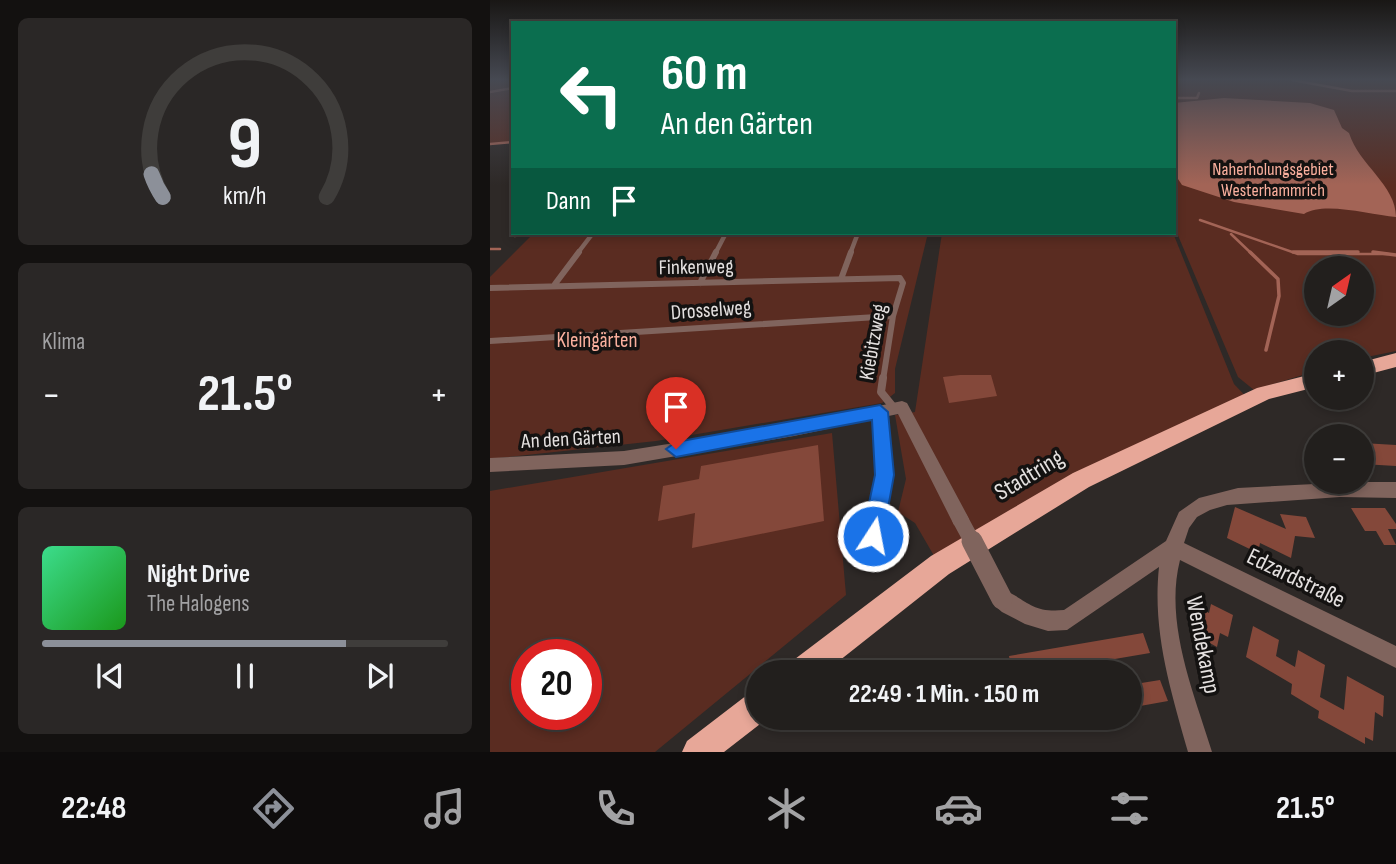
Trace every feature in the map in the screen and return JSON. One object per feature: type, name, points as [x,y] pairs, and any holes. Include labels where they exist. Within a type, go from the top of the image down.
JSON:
[{"type":"highway","points":[[1374,366],[1396,360]]},
{"type":"highway","name":"Stadtring","points":[[817,660],[940,565],[1081,480],[1264,393],[1304,383]]},
{"type":"highway","points":[[698,752],[746,715]]},
{"type":"street","name":"An den Gärten","points":[[490,465],[624,458],[793,430],[892,409]]},
{"type":"street","points":[[892,409],[960,519],[1002,599],[1017,612],[1051,623],[1067,620],[1173,547]]},
{"type":"street","name":"Wendekamp","points":[[1200,752],[1168,631],[1165,584],[1182,520],[1196,508],[1212,501],[1234,497],[1371,488],[1396,490]]},
{"type":"street","name":"Edzardstraße","points":[[1173,547],[1396,657]]},
{"type":"lane","points":[[555,284],[592,235]]},
{"type":"lane","points":[[700,283],[725,235]]},
{"type":"lane","points":[[842,279],[857,235]]},
{"type":"lane","name":"Finkenweg","points":[[491,287],[900,278]]},
{"type":"lane","name":"Kiebitzweg","points":[[873,536],[892,409],[881,392],[893,316],[903,283],[900,278]]},
{"type":"lane","name":"Drosselweg","points":[[490,341],[893,316]]},
{"type":"green space","points":[[490,115],[511,115],[511,142],[490,143]]},
{"type":"green space","name":"Naherholungsgebiet Westerhammrich","points":[[1176,115],[1396,115],[1396,351],[1374,356],[1374,340],[1304,340],[1304,375],[1254,390],[1238,377],[1176,231]]},
{"type":"green space","name":"Kleingärten","points":[[532,235],[928,235],[895,369],[895,393],[882,403],[656,441],[490,459],[490,277]]},
{"type":"green space","points":[[942,235],[1174,235],[1234,384],[1254,405],[1085,484],[944,573],[915,523],[898,512],[906,479],[895,415],[915,412]]},
{"type":"green space","points":[[832,433],[846,595],[767,660],[746,660],[746,677],[655,752],[490,752],[490,491]]},
{"type":"shaded area","points":[[1176,115],[1336,115],[1342,128],[1349,133],[1361,155],[1390,195],[1396,217],[1335,209],[1313,210],[1304,214],[1234,202],[1182,185],[1176,176]]},
{"type":"building","points":[[991,375],[997,396],[949,403],[943,377]]},
{"type":"building","points":[[1374,444],[1396,445],[1396,466],[1374,465]]},
{"type":"building","points":[[818,445],[824,521],[692,548],[695,513],[658,521],[663,486],[699,479],[701,466]]},
{"type":"building","points":[[1235,507],[1286,529],[1280,514],[1306,517],[1315,538],[1295,536],[1291,558],[1260,543],[1258,553],[1227,538]]},
{"type":"building","points":[[1351,508],[1385,508],[1396,524],[1396,529],[1388,529],[1396,545],[1384,545],[1376,531],[1365,531]]},
{"type":"building","points":[[1211,604],[1233,615],[1228,637],[1220,633],[1217,647],[1197,636],[1204,610],[1209,613]]},
{"type":"building","points":[[1253,626],[1279,640],[1276,656],[1295,667],[1298,650],[1325,665],[1320,697],[1344,710],[1347,676],[1384,696],[1383,717],[1375,712],[1373,741],[1365,737],[1365,744],[1318,718],[1319,711],[1291,694],[1292,684],[1246,657]]},
{"type":"building","points":[[1143,633],[1150,653],[1109,660],[1010,660],[1009,656]]},
{"type":"building","points":[[1160,680],[1168,701],[1142,706],[1142,683]]},
{"type":"waterway","points":[[490,144],[511,142]]},
{"type":"waterway","points":[[1200,220],[1298,254],[1388,254]]},
{"type":"waterway","points":[[1231,234],[1252,254]]},
{"type":"waterway","points":[[490,249],[500,249]]},
{"type":"waterway","points":[[1250,252],[1278,279],[1279,296],[1266,350]]},
{"type":"waterway","points":[[1293,252],[1358,252]]},
{"type":"waterway","points":[[1373,252],[1396,255]]},
{"type":"route","points":[[676,449],[793,430],[880,412],[884,475],[873,536]]}]
